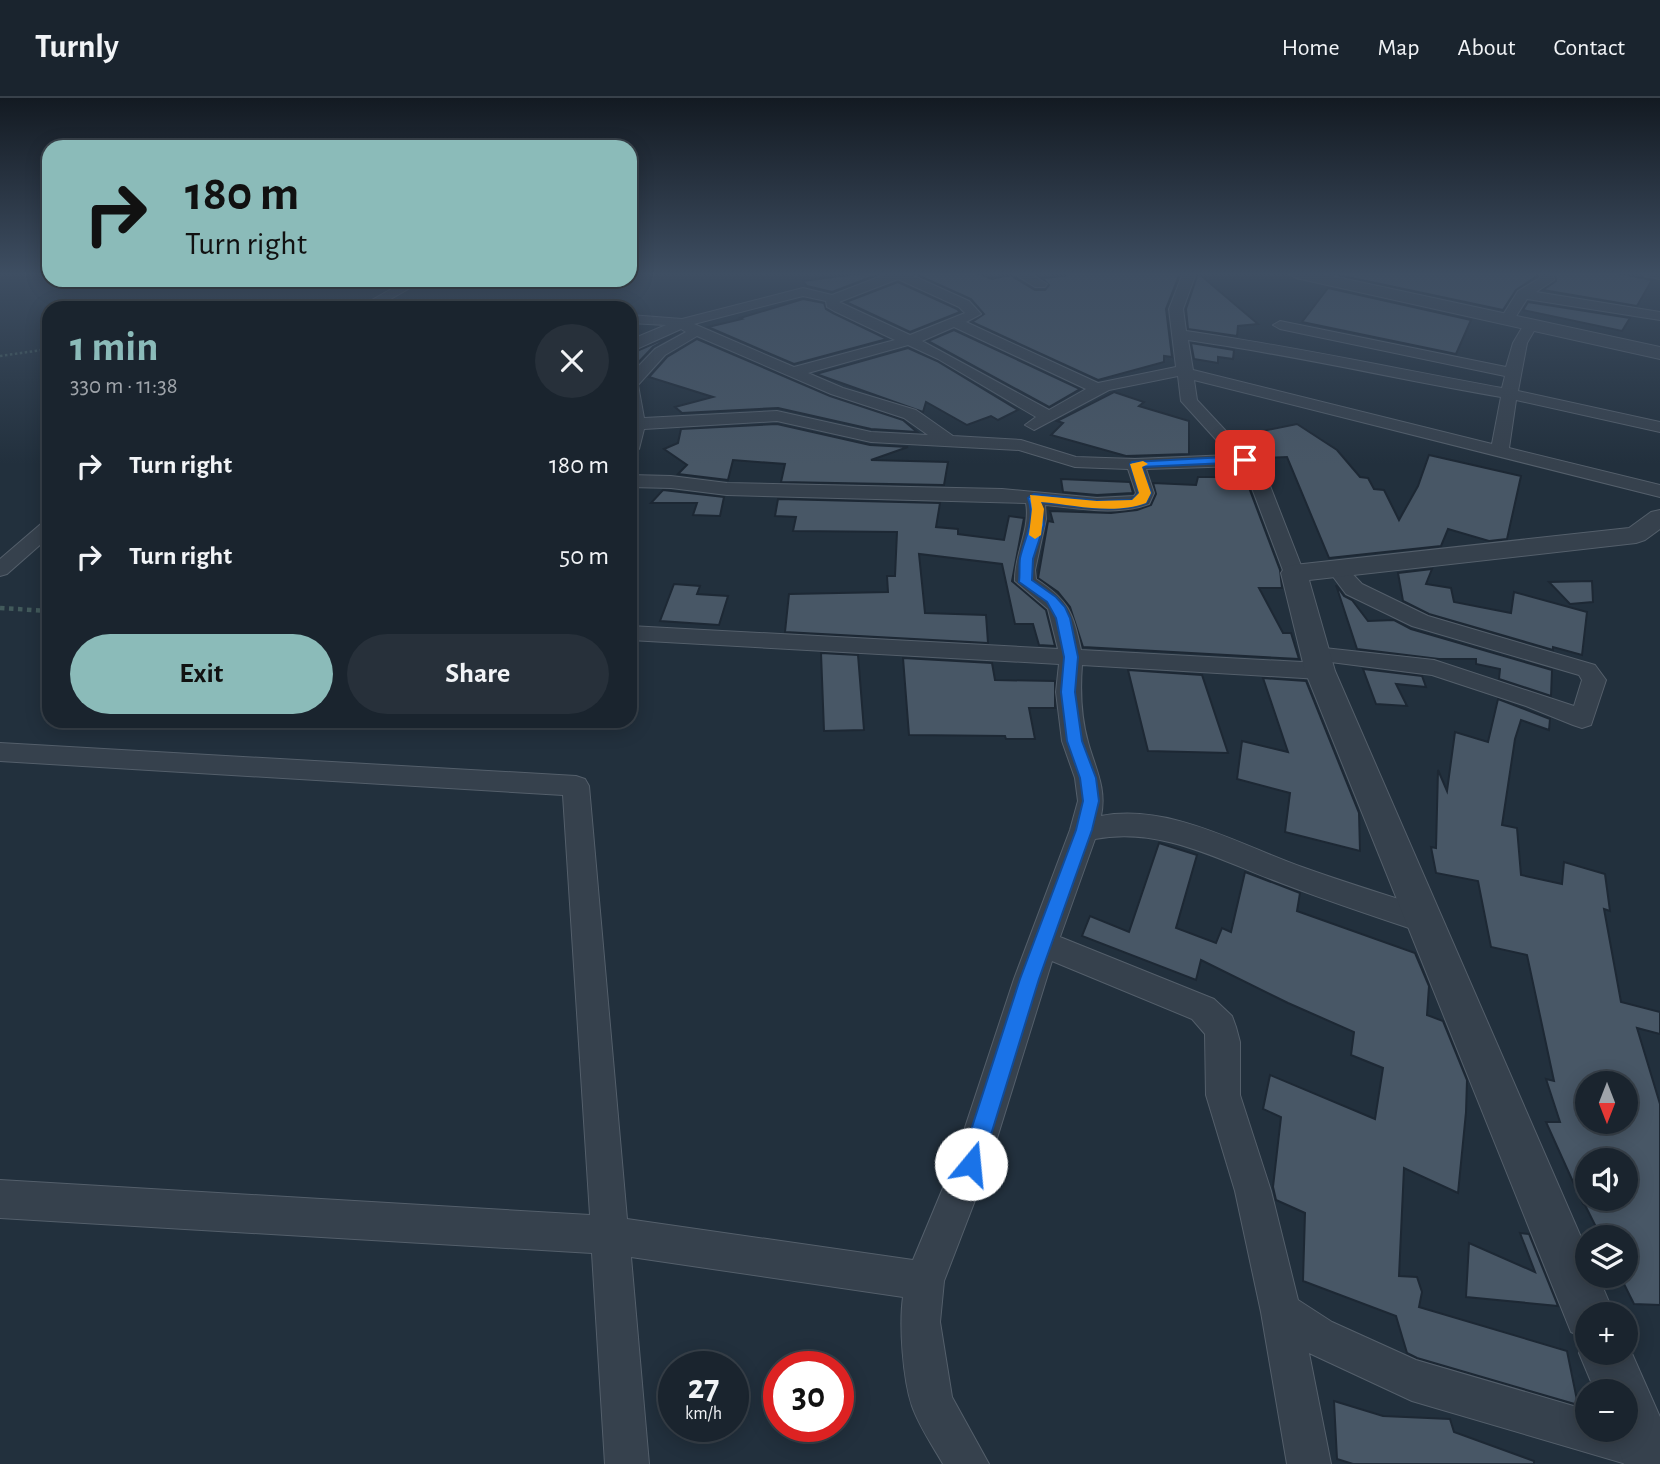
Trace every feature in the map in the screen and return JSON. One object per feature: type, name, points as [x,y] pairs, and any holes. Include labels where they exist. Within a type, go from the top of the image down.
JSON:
[{"type":"street","points":[[637,377],[677,337]]},
{"type":"street","points":[[713,337],[856,398],[910,414],[950,442]]},
{"type":"street","points":[[904,337],[1049,416]]},
{"type":"street","points":[[792,372],[920,337]]},
{"type":"street","points":[[986,337],[1098,389]]},
{"type":"street","points":[[1180,337],[1189,401],[1256,473],[1294,573],[1317,663],[1584,1302]]},
{"type":"street","points":[[1201,337],[1255,344],[1384,372],[1511,394],[1660,427]]},
{"type":"street","points":[[1337,337],[1513,373]]},
{"type":"street","points":[[1499,452],[1513,373],[1524,337]]},
{"type":"street","points":[[1588,337],[1660,353]]},
{"type":"street","points":[[1000,444],[1104,386],[1185,372],[1660,491]]},
{"type":"street","points":[[637,424],[777,416],[871,437],[1021,445],[1075,462],[1135,464],[1245,460]]},
{"type":"street","points":[[637,481],[671,482],[727,489],[1034,498],[1097,504],[1134,503],[1142,500],[1145,493],[1135,464]]},
{"type":"street","points":[[967,1464],[932,1403],[920,1322],[924,1281],[971,1164],[1030,979],[1084,830],[1091,794],[1075,741],[1068,692],[1071,657],[1058,607],[1026,582],[1026,559],[1038,525],[1038,509],[1034,498]]},
{"type":"street","points":[[1294,573],[1636,535],[1660,517]]},
{"type":"street","points":[[0,570],[42,533]]},
{"type":"street","points":[[637,633],[1071,657],[1434,668],[1535,700],[1582,719],[1594,680],[1587,670],[1420,621],[1354,589],[1338,570]]},
{"type":"street","points":[[0,752],[576,786],[627,1464]]},
{"type":"street","points":[[1084,830],[1115,823],[1187,836],[1340,893],[1424,920]]},
{"type":"street","points":[[1044,945],[1203,1009],[1220,1027],[1223,1042],[1223,1096],[1253,1191],[1281,1312],[1309,1464]]},
{"type":"street","points":[[0,1199],[610,1235],[924,1281]]},
{"type":"street","points":[[1281,1312],[1318,1336],[1412,1380],[1641,1438]]},
{"type":"path","points":[[0,356],[42,350]]},
{"type":"path","points":[[0,608],[42,611]]},
{"type":"building","points":[[671,337],[653,347],[637,364],[637,351]]},
{"type":"building","points":[[731,337],[882,337],[887,339],[794,364]]},
{"type":"building","points":[[938,337],[968,337],[1080,389],[1049,407],[928,341]]},
{"type":"building","points":[[1004,337],[1169,337],[1172,357],[1164,356],[1164,362],[1098,380]]},
{"type":"building","points":[[1373,337],[1464,337],[1456,354]]},
{"type":"building","points":[[697,339],[830,396],[903,420],[917,432],[871,429],[778,408],[682,413],[675,407],[713,397],[649,377],[667,357]]},
{"type":"building","points":[[1191,343],[1234,350],[1233,359],[1218,357],[1218,363],[1194,359]]},
{"type":"building","points":[[908,348],[937,361],[1018,410],[998,420],[991,416],[967,425],[926,402],[923,412],[816,374]]},
{"type":"building","points":[[1114,392],[1144,402],[1139,406],[1189,421],[1189,454],[1126,456],[1051,435],[1063,423],[1057,421]]},
{"type":"building","points":[[777,424],[870,445],[908,447],[871,460],[948,462],[944,485],[781,482],[785,464],[733,460],[728,480],[678,474],[687,465],[664,449],[678,443],[681,429]]},
{"type":"building","points":[[1297,424],[1337,450],[1360,477],[1368,478],[1374,489],[1384,490],[1399,520],[1418,486],[1429,455],[1521,476],[1507,539],[1489,541],[1448,529],[1441,546],[1329,558],[1287,457],[1266,458],[1248,434]]},
{"type":"building","points":[[1198,477],[1245,477],[1280,570],[1282,588],[1259,588],[1283,633],[1291,633],[1299,659],[1083,647],[1070,607],[1058,592],[1038,578],[1048,521],[1053,522],[1050,511],[1111,513],[1137,510],[1151,505],[1156,494],[1153,483],[1196,485]]},
{"type":"building","points":[[1061,479],[1130,482],[1133,493],[1097,495],[1063,492]]},
{"type":"building","points":[[663,490],[724,497],[720,516],[693,515],[697,503],[651,503]]},
{"type":"building","points":[[778,499],[940,503],[936,527],[958,529],[958,534],[1004,540],[1009,516],[1024,518],[1012,581],[1046,610],[1055,646],[1039,645],[1033,624],[1015,624],[1002,564],[919,554],[925,613],[986,615],[988,643],[785,632],[789,594],[888,592],[887,576],[895,576],[897,532],[793,531],[796,517],[775,516]]},
{"type":"building","points":[[1432,569],[1426,584],[1451,588],[1454,602],[1511,613],[1514,592],[1587,612],[1582,655],[1553,647],[1553,650],[1429,614],[1403,601],[1398,573]]},
{"type":"building","points":[[1592,581],[1593,602],[1570,604],[1549,582]]},
{"type":"building","points":[[674,584],[700,586],[697,594],[728,596],[719,625],[660,621]]},
{"type":"building","points":[[1336,585],[1368,621],[1394,620],[1411,629],[1552,670],[1551,696],[1499,679],[1500,669],[1476,664],[1476,659],[1439,659],[1357,649]]},
{"type":"building","points":[[821,653],[858,655],[864,730],[824,731]]},
{"type":"building","points":[[903,658],[992,663],[995,680],[1055,681],[1055,708],[1029,708],[1035,739],[909,735]]},
{"type":"building","points":[[1363,669],[1422,676],[1426,687],[1396,684],[1407,706],[1376,704]]},
{"type":"building","points":[[1128,670],[1202,675],[1228,753],[1148,751]]},
{"type":"building","points":[[1263,678],[1306,681],[1359,813],[1360,851],[1285,832],[1290,793],[1237,779],[1242,741],[1288,752]]},
{"type":"building","points":[[1498,699],[1550,719],[1549,730],[1521,720],[1515,739],[1502,825],[1517,828],[1521,875],[1562,884],[1564,862],[1605,874],[1610,911],[1604,909],[1621,1002],[1660,1012],[1660,1034],[1637,1028],[1660,1104],[1660,1305],[1633,1302],[1626,1288],[1638,1288],[1638,1225],[1595,1225],[1588,1211],[1638,1211],[1638,1148],[1575,1148],[1575,1186],[1546,1122],[1560,1122],[1546,1079],[1554,1081],[1527,955],[1491,947],[1478,881],[1436,873],[1431,847],[1436,848],[1438,770],[1447,791],[1455,732],[1488,742]]},
{"type":"building","points":[[1159,843],[1197,855],[1176,928],[1216,943],[1222,928],[1231,932],[1245,872],[1300,893],[1297,911],[1415,953],[1429,986],[1427,1015],[1443,1021],[1467,1080],[1466,1112],[1458,1193],[1404,1168],[1399,1276],[1417,1277],[1422,1292],[1419,1307],[1567,1351],[1575,1404],[1417,1358],[1407,1353],[1396,1316],[1303,1281],[1305,1213],[1276,1200],[1273,1187],[1281,1117],[1263,1109],[1270,1075],[1375,1119],[1383,1068],[1351,1055],[1354,1032],[1201,960],[1196,980],[1082,936],[1090,916],[1129,932]]},
{"type":"building","points":[[1520,1233],[1529,1234],[1558,1306],[1466,1297],[1469,1243],[1535,1272]]},
{"type":"building","points":[[1334,1401],[1383,1416],[1450,1419],[1454,1432],[1534,1461],[1534,1464],[1353,1464],[1337,1459]]},
{"type":"slow traffic","points":[[1035,535],[1038,509],[1034,498],[1115,505],[1134,503],[1142,500],[1145,493],[1135,464],[1143,464]]},
{"type":"route","points":[[971,1164],[1030,979],[1084,830],[1091,801],[1088,778],[1075,741],[1068,692],[1071,657],[1063,618],[1051,599],[1026,582],[1026,559],[1038,525],[1038,509],[1034,498],[1115,505],[1134,503],[1142,500],[1145,493],[1135,464],[1245,460]]}]
